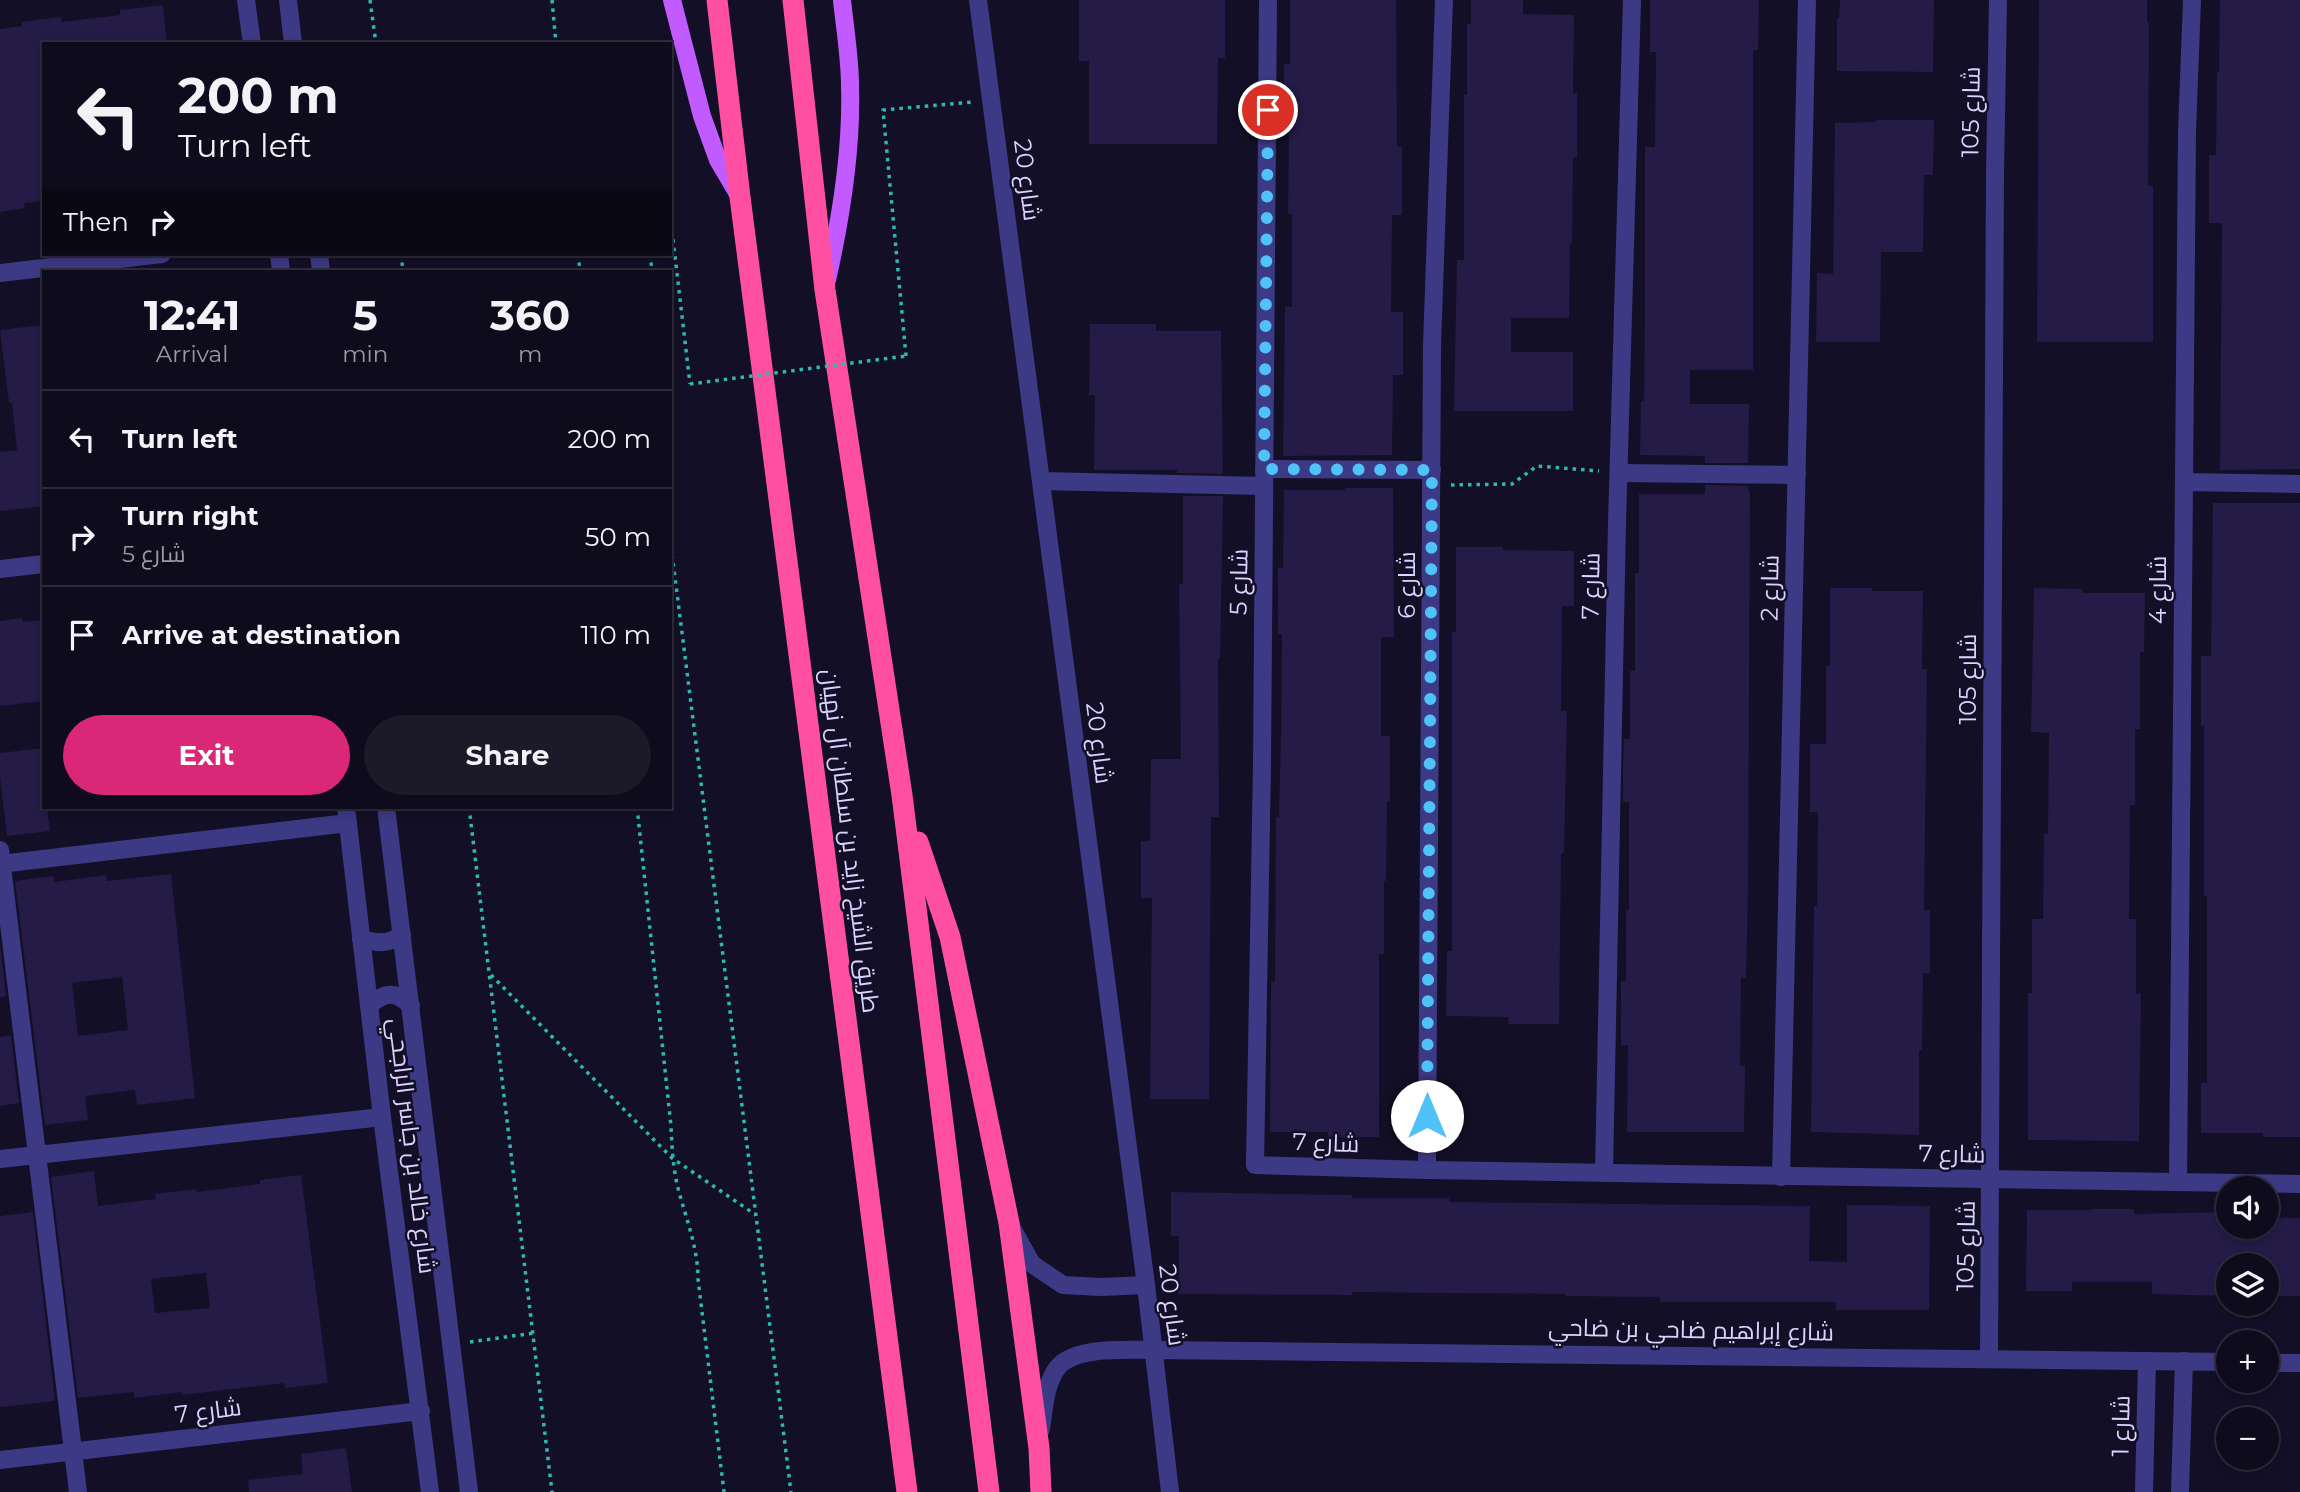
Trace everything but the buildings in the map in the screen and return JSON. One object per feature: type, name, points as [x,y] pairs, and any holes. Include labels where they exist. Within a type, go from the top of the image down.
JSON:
[{"type":"highway","name":"طريق الشيخ زايد بن سلطان آل نهيان","points":[[716,0],[907,1492]]},
{"type":"highway","points":[[793,0],[825,290],[902,795],[989,1492]]},
{"type":"highway","points":[[902,795],[950,937],[1009,1223],[1039,1448],[1041,1492]]},
{"type":"main road","name":"طريق الشيخ زايد بن سلطان آل نهيان","points":[[672,0],[702,116],[718,160],[740,197]]},
{"type":"main road","points":[[825,290],[841,209],[849,127],[850,86],[842,0]]},
{"type":"street","points":[[246,0],[252,42]]},
{"type":"street","points":[[288,0],[293,42]]},
{"type":"street","name":"شارع 20","points":[[978,0],[1146,1285],[1170,1492]]},
{"type":"street","name":"شارع 5","points":[[1255,1165],[1268,0]]},
{"type":"street","name":"شارع 6","points":[[1427,1170],[1432,346],[1444,0]]},
{"type":"street","name":"شارع 7","points":[[1604,1174],[1632,0]]},
{"type":"street","name":"شارع 2","points":[[1781,1177],[1807,0]]},
{"type":"street","name":"شارع 105","points":[[1989,1358],[1998,0]]},
{"type":"street","name":"شارع 4","points":[[2178,1181],[2187,132],[2192,0]]},
{"type":"street","points":[[0,273],[145,256]]},
{"type":"street","points":[[1619,473],[1797,475]]},
{"type":"street","points":[[1041,481],[1264,477],[1432,478]]},
{"type":"street","points":[[2184,482],[2300,484]]},
{"type":"street","points":[[0,569],[42,564]]},
{"type":"street","name":"شارع خالد بن جاسر الراجحي","points":[[386,809],[469,1492]]},
{"type":"street","points":[[78,1492],[1,860],[347,815]]},
{"type":"street","name":"شارع خالد بن جاسر الراجحي","points":[[347,815],[430,1492]]},
{"type":"street","points":[[361,939],[375,943],[393,941],[402,934]]},
{"type":"street","points":[[369,1006],[379,997],[391,994],[402,998],[411,1006]]},
{"type":"street","points":[[0,1159],[382,1117]]},
{"type":"street","name":"شارع 7","points":[[1255,1165],[1604,1174],[2300,1184]]},
{"type":"street","points":[[1009,1223],[1032,1264],[1063,1285],[1146,1285]]},
{"type":"street","name":"شارع إبراهيم ضاحي بن ضاحي","points":[[1039,1448],[1044,1406],[1052,1378],[1059,1366],[1069,1359],[1092,1352],[1153,1350],[2216,1362]]},
{"type":"street","name":"شارع 1","points":[[2144,1492],[2147,1361]]},
{"type":"street","points":[[2180,1492],[2184,1361]]},
{"type":"street","points":[[2279,1363],[2300,1363]]},
{"type":"street","name":"شارع 7","points":[[0,1460],[421,1411]]},
{"type":"path","points":[[370,0],[376,42]]},
{"type":"path","points":[[552,0],[556,42]]},
{"type":"path","points":[[672,231],[690,384],[906,356],[883,110],[992,101]]},
{"type":"path","points":[[1432,478],[1512,484],[1537,466],[1619,473]]},
{"type":"path","points":[[672,554],[791,1492]]},
{"type":"path","points":[[469,809],[552,1492]]},
{"type":"path","points":[[637,809],[671,1126],[672,1158],[698,1259],[698,1279],[724,1492]]},
{"type":"path","points":[[490,973],[672,1158],[756,1215]]},
{"type":"path","points":[[452,1344],[534,1333]]},
{"type":"route","points":[[1268,110],[1264,469],[1432,470],[1427,1116]]}]
